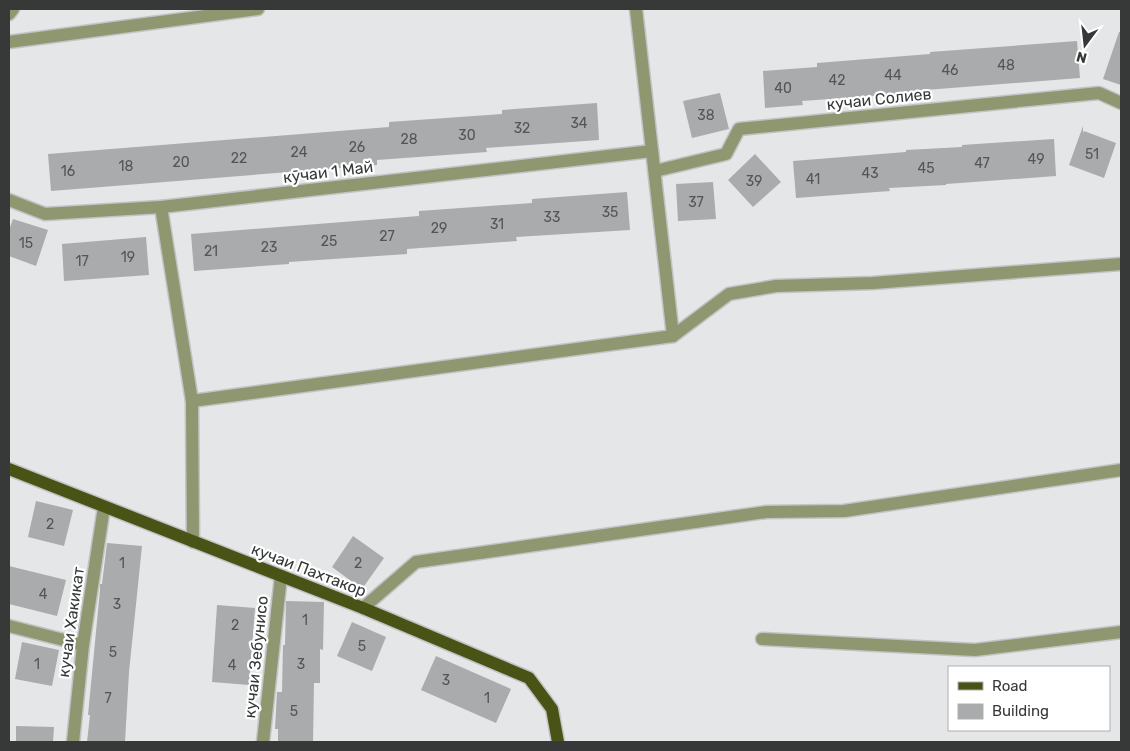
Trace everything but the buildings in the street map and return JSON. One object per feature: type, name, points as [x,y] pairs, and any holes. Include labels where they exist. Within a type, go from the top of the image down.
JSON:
[{"type":"main road","name":"кучаи Пахтакор","points":[[9,469],[363,608],[530,678],[552,709],[558,742]]},
{"type":"street","points":[[9,14],[13,9]]},
{"type":"street","points":[[9,42],[258,9]]},
{"type":"street","points":[[636,9],[672,336]]},
{"type":"street","name":"кучаи Солиев","points":[[655,171],[726,154],[740,129],[1099,93],[1121,103]]},
{"type":"street","name":"кӯчаи 1 Май","points":[[9,200],[45,214],[161,207],[652,151]]},
{"type":"street","points":[[161,207],[192,401],[194,542]]},
{"type":"street","points":[[192,401],[672,336],[729,294],[776,286],[873,284],[1121,264]]},
{"type":"street","points":[[363,608],[416,562],[766,512],[844,511],[1121,470]]},
{"type":"street","name":"кучаи Хакикат","points":[[73,742],[83,645],[104,507]]},
{"type":"street","name":"кучаи Зебунисо","points":[[263,742],[281,576]]},
{"type":"street","points":[[9,626],[83,645]]},
{"type":"street","points":[[762,639],[975,650],[1121,632]]}]
